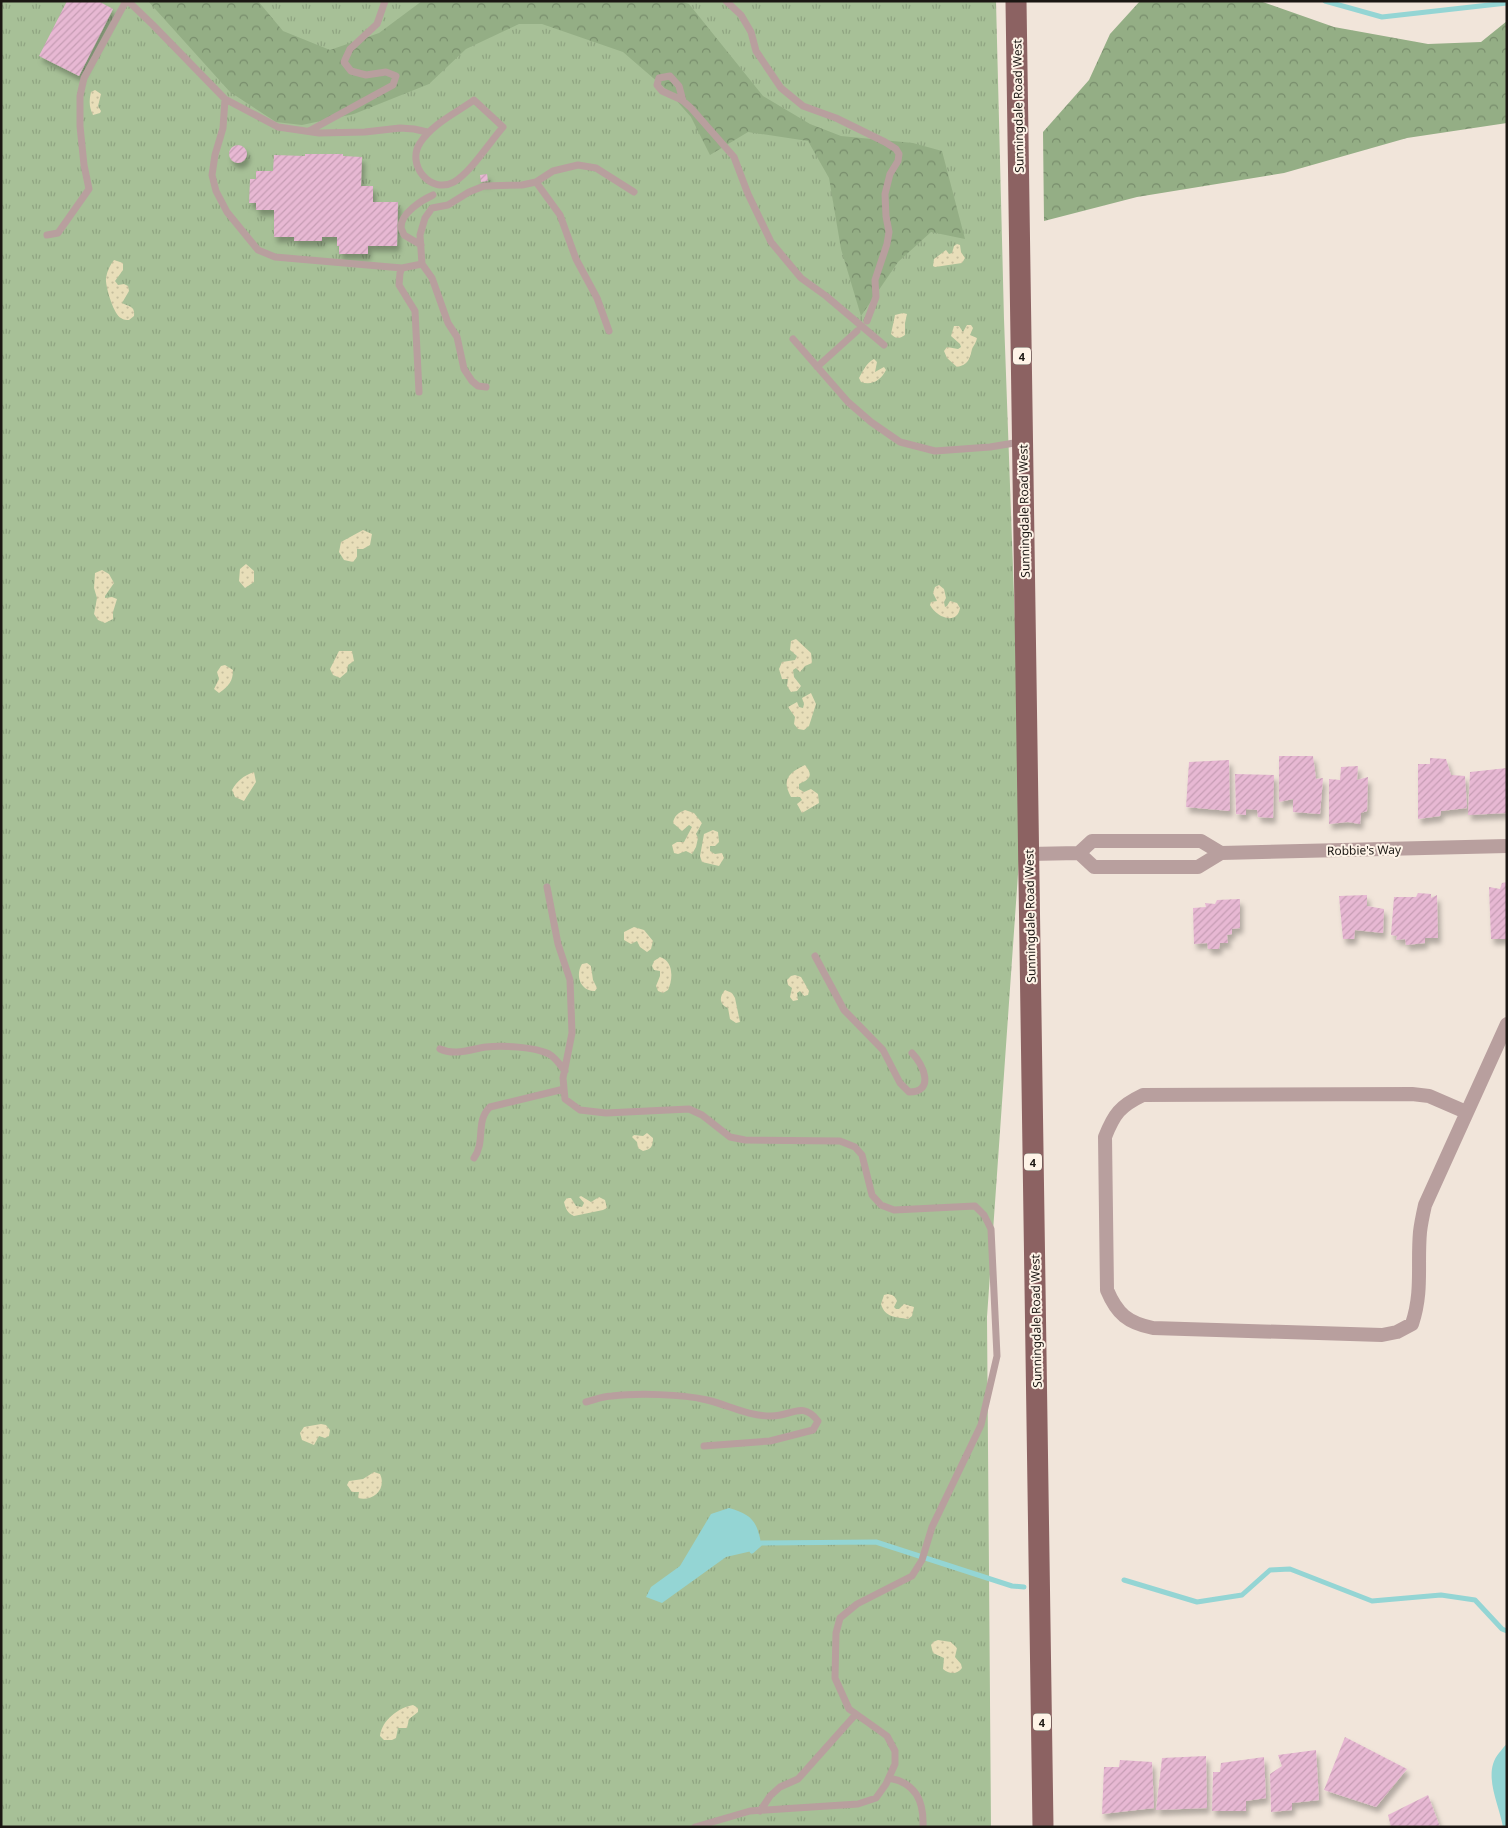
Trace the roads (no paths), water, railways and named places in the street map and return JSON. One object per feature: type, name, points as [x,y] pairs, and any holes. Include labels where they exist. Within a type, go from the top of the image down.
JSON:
[{"type":"main road","name":"Sunningdale Road West","points":[[1016,4],[1043,1827]]},
{"type":"street","points":[[1029,854],[1079,854],[1092,841],[1191,840],[1201,840],[1221,853]]},
{"type":"street","name":"Robbie's Way","points":[[1079,854],[1094,867],[1198,867],[1221,853],[1507,846]]},
{"type":"street","points":[[1466,1112],[1429,1096],[1412,1094],[1142,1095],[1129,1102],[1119,1110],[1105,1136],[1107,1290],[1113,1304],[1124,1317],[1137,1325],[1152,1328],[1382,1336],[1397,1332],[1412,1324],[1420,1293],[1420,1233],[1425,1205],[1507,1024]]},
{"type":"lane","points":[[47,235],[58,233],[89,189],[81,135],[80,96],[84,78],[127,1],[225,99],[278,127],[309,131],[365,132],[400,128],[427,132]]},
{"type":"lane","points":[[309,131],[393,84],[396,76],[386,72],[366,75],[351,71],[344,62],[350,49],[377,24],[385,1]]},
{"type":"lane","points":[[726,1],[741,15],[751,32],[756,52],[781,88],[803,106],[836,118],[886,142],[896,149],[899,154],[898,161],[890,174],[885,194],[889,232],[888,244],[875,280],[876,297],[867,321]]},
{"type":"lane","points":[[225,99],[223,128],[214,155],[212,175],[216,192],[227,212],[258,250],[275,256],[402,268],[422,264]]},
{"type":"lane","points":[[474,100],[502,127],[464,174],[453,183],[441,185],[430,182],[418,170],[415,158],[418,145],[427,132],[474,100]]},
{"type":"lane","points":[[683,101],[692,108],[734,157],[748,194],[771,242],[801,278],[826,296],[884,345]]},
{"type":"lane","points":[[432,208],[448,205],[484,186],[522,185],[536,182],[553,171],[578,165],[596,168],[634,192]]},
{"type":"lane","points":[[536,182],[560,214],[582,274],[597,298],[609,331]]},
{"type":"lane","points":[[421,245],[404,235],[401,226],[404,218],[416,204],[433,195],[441,185]]},
{"type":"lane","points":[[433,195],[432,208],[425,218],[420,235],[422,264],[432,278],[448,323],[457,337],[464,369],[472,382],[478,386],[486,387]]},
{"type":"lane","points":[[402,268],[399,285],[415,311],[419,392]]},
{"type":"lane","points":[[817,367],[857,331]]},
{"type":"lane","points":[[793,339],[848,402],[871,422],[900,442],[935,451],[990,447],[1023,442]]},
{"type":"lane","points":[[548,887],[558,944],[570,980],[572,1034],[563,1078],[565,1099],[580,1110],[606,1113],[689,1109],[702,1115],[730,1137],[745,1140],[840,1141],[855,1148],[862,1155],[872,1195],[881,1205],[894,1210],[975,1206],[984,1215],[992,1229],[997,1356],[981,1425],[932,1527],[922,1560],[912,1576],[857,1604],[840,1618],[836,1633],[834,1678],[849,1709],[887,1736],[895,1751],[895,1764],[889,1778],[876,1798],[858,1804],[750,1811],[695,1827]]},
{"type":"lane","points":[[815,956],[844,1010],[883,1050],[900,1083],[909,1092],[917,1092],[923,1087],[924,1070],[920,1061],[912,1053]]},
{"type":"lane","points":[[440,1049],[448,1053],[488,1047],[536,1050],[555,1058],[565,1071]]},
{"type":"lane","points":[[474,1158],[481,1146],[484,1112],[490,1107],[564,1089]]},
{"type":"lane","points":[[586,1402],[610,1396],[662,1396],[706,1400],[744,1412],[770,1416],[803,1410],[812,1412],[818,1421],[813,1430],[770,1441],[704,1446]]},
{"type":"lane","points":[[760,1810],[770,1796],[798,1779],[856,1714]]},
{"type":"lane","points":[[889,1778],[897,1779],[910,1786],[920,1800],[924,1812],[923,1827]]},
{"type":"water","points":[[729,1508],[742,1513],[755,1523],[761,1543],[752,1551],[726,1557],[662,1603],[646,1597],[651,1587],[680,1566],[711,1514]]},
{"type":"water","points":[[1507,1744],[1507,1827],[1503,1827],[1493,1789],[1492,1770],[1494,1761]]},
{"type":"waterway","points":[[1325,1],[1382,17],[1507,3]]},
{"type":"waterway","points":[[752,1551],[761,1543],[876,1542],[1012,1586],[1024,1587]]},
{"type":"waterway","points":[[1124,1580],[1197,1602],[1242,1595],[1270,1570],[1290,1569],[1372,1601],[1441,1595],[1475,1600],[1502,1629],[1507,1631]]}]
